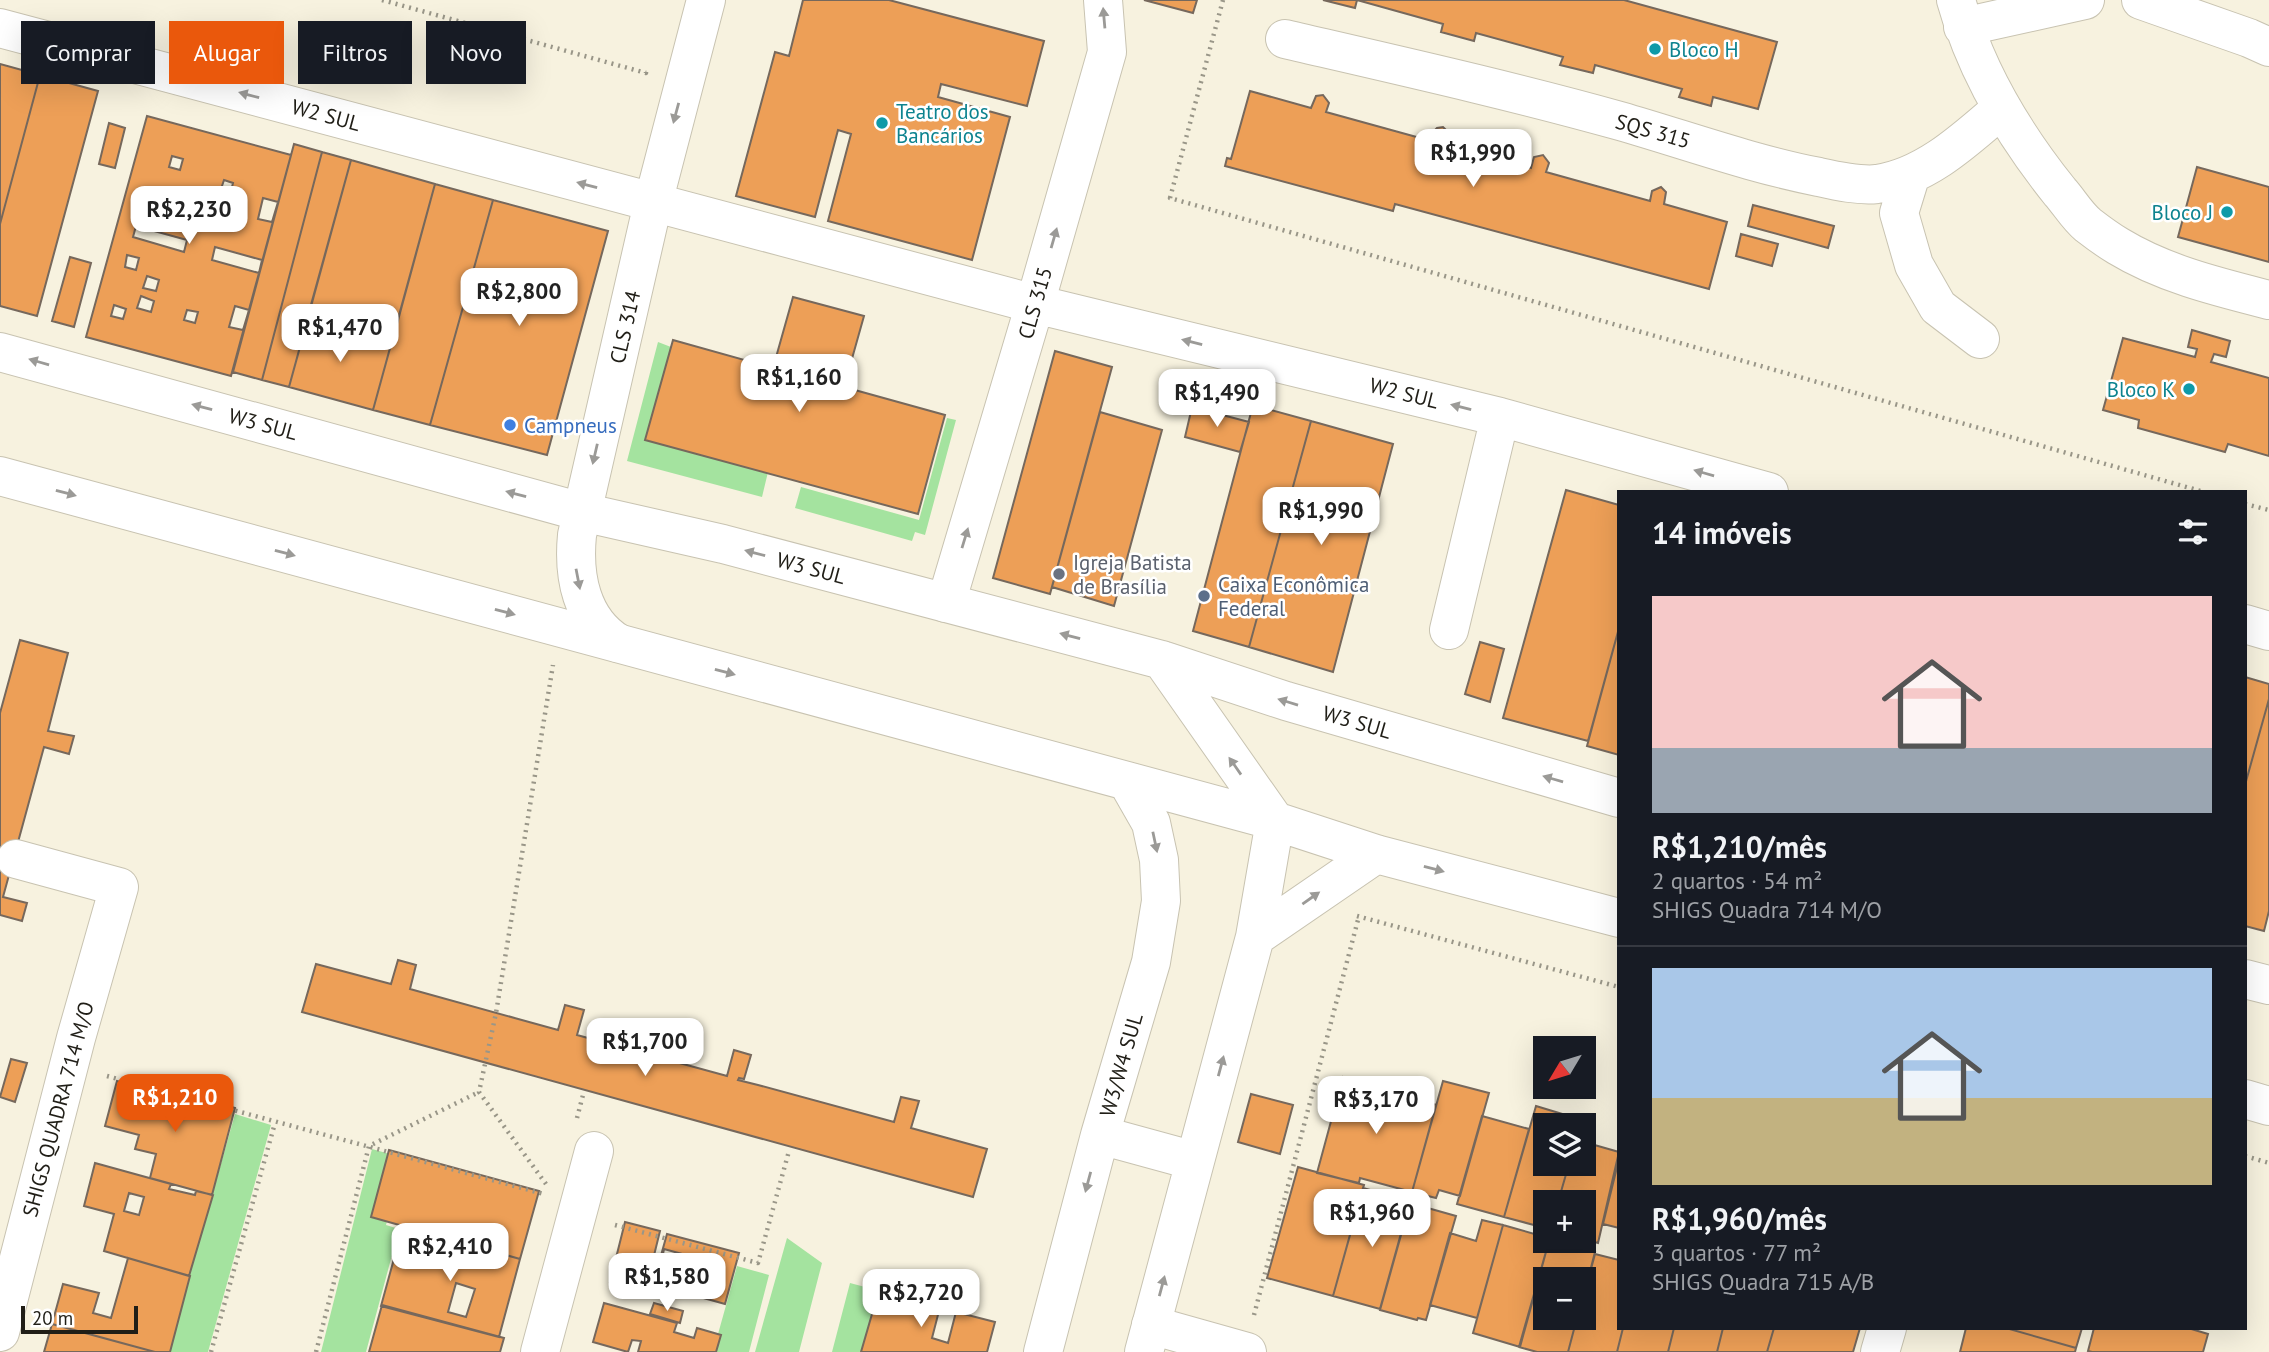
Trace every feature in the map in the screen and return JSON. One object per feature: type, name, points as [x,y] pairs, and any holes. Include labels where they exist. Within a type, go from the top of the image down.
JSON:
[{"type":"street","name":"CLS 314","points":[[618,643],[602,632],[580,589],[575,550],[653,203],[706,0]]},
{"type":"street","name":"CLS 315","points":[[946,603],[1107,52],[1103,0]]},
{"type":"street","points":[[2085,0],[1960,13],[2002,108],[2044,172],[2086,223],[2150,263],[2209,285],[2269,300]]},
{"type":"street","points":[[2141,0],[2269,47]]},
{"type":"street","name":"W2 SUL","points":[[0,28],[1035,304],[1500,416],[1762,490]]},
{"type":"street","name":"SQS 315","points":[[1285,39],[1512,92],[1787,171],[1839,181],[1876,184],[1911,174],[1958,147],[2002,108]]},
{"type":"street","points":[[1911,174],[1899,213],[1914,265],[1938,307],[1979,339]]},
{"type":"street","name":"W3 SUL","points":[[0,352],[582,512],[723,544],[1163,660],[1286,701],[1617,797]]},
{"type":"street","points":[[1449,630],[1500,416]]},
{"type":"street","points":[[0,475],[1275,821],[1376,854],[1617,917]]},
{"type":"street","points":[[2247,625],[2269,631]]},
{"type":"street","points":[[1163,660],[1275,821],[1255,937],[1148,1339],[1246,1352]]},
{"type":"street","name":"W3/W4 SUL","points":[[1043,1352],[1100,1135],[1150,962],[1161,901],[1159,860],[1151,823],[1127,781]]},
{"type":"street","points":[[1255,937],[1376,854]]},
{"type":"street","name":"SHIGS QUADRA 714 M/O","points":[[0,1332],[76,1038],[119,887],[16,859]]},
{"type":"street","points":[[2247,980],[2269,985]]},
{"type":"street","points":[[2247,1100],[2269,1106]]},
{"type":"street","points":[[1100,1135],[1195,1161]]},
{"type":"street","points":[[540,1352],[594,1151]]},
{"type":"street","points":[[1880,1352],[1886,1330]]},
{"type":"path","points":[[382,0],[646,73],[649,60]]},
{"type":"path","points":[[1223,0],[1170,198],[2197,490]]},
{"type":"path","points":[[2247,504],[2269,510]]},
{"type":"path","points":[[547,1186],[479,1092],[496,1013],[561,627]]},
{"type":"path","points":[[1306,902],[1617,986]]},
{"type":"path","points":[[1246,1352],[1359,916]]},
{"type":"path","points":[[97,1074],[555,1197]]},
{"type":"path","points":[[316,1352],[369,1146],[479,1092]]},
{"type":"path","points":[[211,1352],[275,1123]]},
{"type":"path","points":[[610,1223],[758,1263],[789,1151]]},
{"type":"path","points":[[2247,1157],[2269,1163]]},
{"type":"green space","points":[[658,342],[671,347],[768,472],[762,497],[627,461]]},
{"type":"green space","points":[[947,418],[956,420],[925,535],[915,532],[912,541],[795,508],[801,487],[919,520]]},
{"type":"green space","points":[[235,1114],[271,1125],[208,1352],[168,1352]]},
{"type":"green space","points":[[372,1149],[418,1162],[401,1167],[386,1225],[399,1229],[366,1352],[321,1352]]},
{"type":"green space","points":[[787,1238],[822,1263],[799,1352],[755,1352]]},
{"type":"green space","points":[[737,1266],[769,1275],[749,1352],[713,1352]]},
{"type":"green space","points":[[850,1283],[880,1291],[864,1352],[832,1352]]},
{"type":"building","name":"Teatro dos Bancários","points":[[803,0],[889,0],[1044,41],[1027,106],[941,84],[938,97],[1010,117],[972,260],[828,221],[851,134],[838,130],[815,217],[736,196],[775,52],[789,56]]},
{"type":"building","points":[[1144,0],[1197,0],[1193,13]]},
{"type":"building","points":[[1323,0],[1357,0],[1355,8]]},
{"type":"building","name":"Bloco H","points":[[1357,0],[1624,0],[1777,42],[1758,109],[1713,97],[1711,106],[1679,97],[1682,89],[1595,65],[1593,73],[1560,65],[1563,57],[1476,33],[1474,41],[1441,32],[1443,24]]},
{"type":"building","points":[[0,64],[21,70],[21,84],[38,84],[0,224]]},
{"type":"building","points":[[38,84],[73,84],[98,91],[37,316],[0,306],[0,224]]},
{"type":"building","points":[[1250,91],[1311,108],[1316,96],[1323,95],[1329,103],[1326,112],[1431,141],[1434,131],[1443,127],[1448,132],[1447,145],[1531,168],[1534,157],[1543,155],[1549,163],[1546,172],[1650,201],[1652,191],[1661,187],[1666,192],[1664,204],[1727,222],[1709,289],[1395,204],[1393,211],[1225,166],[1227,158],[1231,159]]},
{"type":"building","points":[[147,116],[291,155],[259,272],[262,260],[215,247],[212,260],[259,273],[249,310],[235,306],[229,327],[243,330],[248,313],[231,376],[86,337]],"holes":[[[172,156],[183,159],[180,170],[169,167]],[[224,180],[233,183],[230,195],[220,192]],[[144,198],[154,201],[151,212],[140,208]],[[263,198],[278,202],[272,222],[258,219]],[[216,202],[227,205],[224,215],[214,213]],[[136,226],[187,240],[184,252],[133,237]],[[127,255],[139,258],[136,270],[125,267]],[[147,276],[159,280],[156,291],[143,288]],[[141,296],[154,301],[151,312],[137,308]],[[114,305],[126,309],[123,319],[111,316]],[[187,310],[198,312],[195,323],[184,320]]]},
{"type":"building","points":[[109,123],[125,128],[115,168],[99,164]]},
{"type":"building","points":[[294,144],[322,152],[262,380],[233,372]]},
{"type":"building","points":[[322,152],[351,160],[289,387],[262,380]]},
{"type":"building","points":[[351,160],[435,184],[394,335],[309,312]]},
{"type":"building","name":"Bloco J","points":[[2197,167],[2269,187],[2269,262],[2178,237]]},
{"type":"building","points":[[435,184],[493,200],[430,425],[373,410]]},
{"type":"building","points":[[493,200],[608,231],[547,455],[430,425]]},
{"type":"building","points":[[1753,205],[1834,226],[1828,248],[1748,226]]},
{"type":"building","points":[[1741,234],[1778,244],[1772,266],[1736,256]]},
{"type":"building","points":[[70,257],[91,263],[74,327],[52,321]]},
{"type":"building","points":[[793,297],[864,316],[844,387],[945,415],[918,514],[645,440],[673,340],[773,368]]},
{"type":"building","points":[[308,318],[392,341],[373,410],[289,387]]},
{"type":"building","name":"Bloco K","points":[[2192,330],[2230,341],[2226,357],[2214,354],[2211,362],[2269,378],[2269,456],[2228,444],[2225,452],[2138,428],[2139,420],[2103,410],[2123,338],[2195,357],[2197,349],[2188,347]]},
{"type":"building","points":[[1055,351],[1112,367],[1050,594],[993,578]]},
{"type":"building","points":[[1253,405],[1311,421],[1249,647],[1193,631]]},
{"type":"building","points":[[1192,407],[1249,422],[1240,452],[1185,437]]},
{"type":"building","points":[[1100,412],[1162,430],[1114,606],[1052,587]]},
{"type":"building","points":[[1311,421],[1393,444],[1333,672],[1249,647]]},
{"type":"building","points":[[1566,490],[1617,504],[1617,635],[1588,741],[1503,718]]},
{"type":"building","points":[[1617,635],[1617,754],[1587,746]]},
{"type":"building","points":[[20,640],[68,653],[48,731],[74,736],[69,754],[44,747],[3,897],[27,903],[22,921],[0,915],[0,713]]},
{"type":"building","points":[[1480,642],[1504,649],[1490,702],[1465,694]]},
{"type":"building","points":[[2247,678],[2269,684],[2269,699],[2247,778]]},
{"type":"building","points":[[2269,699],[2269,911],[2264,931],[2247,927],[2247,778]]},
{"type":"building","points":[[398,960],[416,965],[410,989],[558,1030],[565,1005],[584,1010],[577,1035],[727,1076],[734,1050],[751,1055],[744,1079],[738,1080],[894,1122],[901,1097],[919,1101],[911,1128],[987,1149],[973,1197],[302,1012],[316,964],[391,984]]},
{"type":"building","points":[[11,1059],[27,1063],[15,1102],[0,1097]]},
{"type":"building","points":[[1343,1077],[1436,1105],[1412,1192],[1360,1178],[1359,1183],[1317,1173]]},
{"type":"building","points":[[117,1081],[137,1086],[140,1095],[152,1098],[153,1093],[172,1098],[174,1091],[235,1108],[212,1195],[150,1178],[156,1154],[135,1149],[139,1135],[105,1126]]},
{"type":"building","points":[[1443,1081],[1489,1093],[1460,1196],[1439,1190],[1436,1198],[1412,1192]]},
{"type":"building","points":[[1251,1094],[1293,1105],[1280,1154],[1238,1142]]},
{"type":"building","points":[[1536,1106],[1559,1113],[1534,1113]]},
{"type":"building","points":[[1482,1116],[1529,1129],[1504,1217],[1457,1204]]},
{"type":"building","points":[[1533,1116],[1533,1176],[1566,1176],[1561,1190],[1533,1190],[1533,1225],[1504,1217]]},
{"type":"building","points":[[1596,1145],[1617,1151],[1598,1243],[1596,1190],[1561,1190],[1566,1176],[1596,1176]]},
{"type":"building","points":[[389,1150],[539,1191],[520,1259],[371,1217]]},
{"type":"building","points":[[95,1163],[171,1184],[169,1189],[195,1195],[196,1191],[213,1195],[189,1276],[104,1251],[114,1214],[84,1206]],"holes":[[[129,1193],[144,1197],[139,1215],[124,1211]]]},
{"type":"building","points":[[1298,1167],[1364,1185],[1333,1296],[1267,1278]]},
{"type":"building","points":[[1617,1167],[1617,1228],[1603,1224]]},
{"type":"building","points":[[1363,1188],[1410,1201],[1380,1309],[1333,1296]]},
{"type":"building","points":[[1410,1203],[1456,1216],[1426,1320],[1380,1310]]},
{"type":"building","points":[[1482,1220],[1503,1225],[1477,1318],[1430,1305],[1450,1233],[1476,1241]]},
{"type":"building","points":[[625,1222],[660,1231],[645,1292],[610,1282]]},
{"type":"building","points":[[1503,1225],[1533,1234],[1533,1253],[1546,1253],[1542,1267],[1533,1267],[1533,1299],[1520,1347],[1473,1333]]},
{"type":"building","points":[[403,1226],[467,1245],[462,1262],[481,1266],[485,1249],[520,1259],[499,1337],[381,1306]],"holes":[[[456,1283],[475,1289],[466,1317],[448,1312]]]},
{"type":"building","points":[[667,1234],[739,1253],[725,1304],[653,1284]]},
{"type":"building","points":[[664,1249],[704,1260],[701,1270],[662,1259]]},
{"type":"building","points":[[1546,1253],[1595,1253],[1591,1267],[1542,1267]]},
{"type":"building","points":[[1595,1254],[1617,1260],[1617,1330],[1622,1330],[1617,1352],[1568,1352],[1574,1330],[1596,1330],[1596,1267],[1592,1267]]},
{"type":"building","points":[[128,1258],[190,1276],[170,1352],[155,1352],[52,1324],[63,1284],[99,1293],[93,1313],[111,1318]]},
{"type":"building","points":[[661,1261],[701,1272],[697,1283],[658,1271]]},
{"type":"building","points":[[879,1290],[940,1307],[932,1338],[948,1343],[956,1312],[995,1322],[987,1352],[861,1352]]},
{"type":"building","points":[[1533,1298],[1533,1330],[1574,1330],[1568,1352],[1537,1352],[1519,1347]]},
{"type":"building","points":[[604,1303],[677,1323],[674,1332],[694,1338],[697,1328],[721,1335],[716,1352],[638,1352],[641,1341],[632,1340],[628,1352],[593,1342]]},
{"type":"building","points":[[654,1303],[683,1311],[680,1323],[650,1314]]},
{"type":"building","points":[[382,1305],[504,1338],[500,1352],[369,1352]]},
{"type":"building","points":[[52,1324],[107,1339],[155,1352],[44,1352]]},
{"type":"building","points":[[1622,1330],[1674,1330],[1668,1352],[1617,1352]]},
{"type":"building","points":[[1674,1330],[1722,1330],[1717,1352],[1668,1352]]},
{"type":"building","points":[[1722,1330],[1773,1330],[1767,1352],[1717,1352]]},
{"type":"building","points":[[1773,1330],[1859,1330],[1853,1352],[1767,1352]]},
{"type":"building","points":[[1966,1330],[2013,1330],[2076,1348],[2075,1352],[1960,1352]]},
{"type":"building","points":[[2013,1330],[2081,1330],[2076,1348]]},
{"type":"building","points":[[2093,1330],[2195,1330],[2208,1334],[2203,1352],[2088,1351]]},
{"type":"place","name":"Bloco H","points":[[1655,49]]},
{"type":"place","name":"Teatro dos Bancários","points":[[882,123]]},
{"type":"place","name":"Bloco J","points":[[2227,212]]},
{"type":"place","name":"Bloco K","points":[[2189,389]]},
{"type":"place","name":"Campneus","points":[[510,425]]},
{"type":"place","name":"Igreja Batista de Brasília","points":[[1059,574]]},
{"type":"place","name":"Caixa Econômica Federal","points":[[1204,596]]}]
